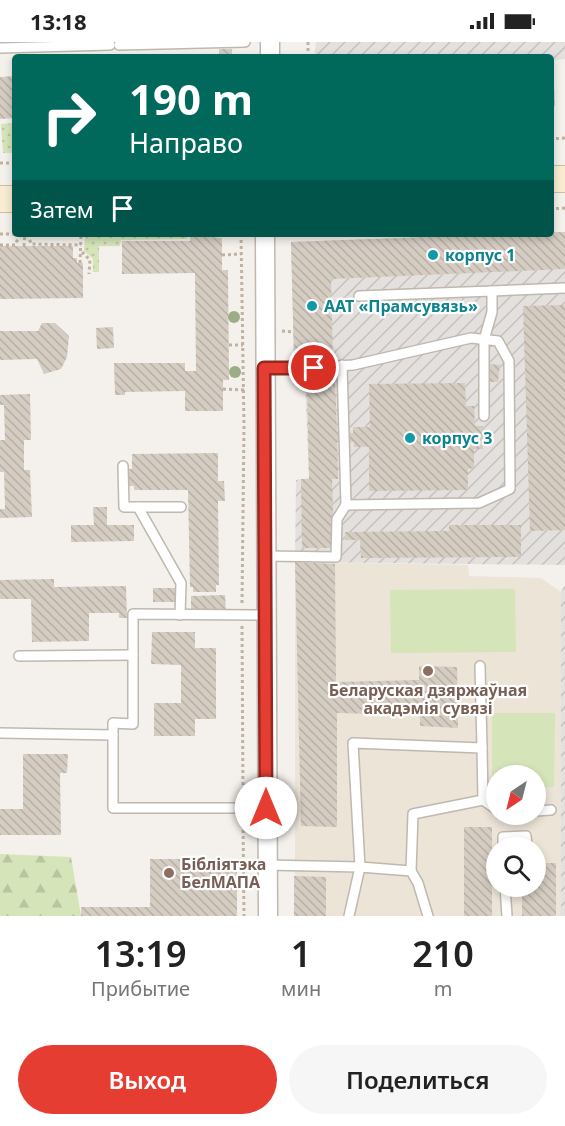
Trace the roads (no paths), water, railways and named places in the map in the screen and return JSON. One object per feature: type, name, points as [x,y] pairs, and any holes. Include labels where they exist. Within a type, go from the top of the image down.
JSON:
[{"type":"street","points":[[265,237],[268,916]]},
{"type":"lane","points":[[0,48],[244,42]]},
{"type":"lane","points":[[359,296],[565,288]]},
{"type":"lane","points":[[484,416],[484,340],[492,312],[492,291]]},
{"type":"lane","points":[[264,368],[342,365],[471,338],[498,341],[509,362],[510,489],[479,503],[346,505]]},
{"type":"lane","points":[[265,556],[336,557],[338,519],[346,505],[342,365]]},
{"type":"lane","points":[[123,466],[124,507],[181,507]]},
{"type":"lane","points":[[138,507],[181,583],[180,615]]},
{"type":"lane","points":[[265,615],[133,614],[133,724],[113,723],[113,808],[266,808]]},
{"type":"lane","points":[[19,656],[133,655]]},
{"type":"lane","points":[[480,666],[483,800]]},
{"type":"lane","points":[[0,733],[113,735]]},
{"type":"lane","points":[[349,916],[360,867],[353,743],[482,748]]},
{"type":"lane","points":[[428,916],[418,883],[411,871],[413,814],[483,800],[486,802]]},
{"type":"lane","points":[[546,810],[551,810]]},
{"type":"lane","points":[[266,865],[360,867],[411,871]]},
{"type":"lane","points":[[506,897],[507,916]]},
{"type":"place","name":"корпус 1","points":[[433,255]]},
{"type":"place","name":"ААТ «Прамсувязь»","points":[[312,306]]},
{"type":"place","name":"корпус 3","points":[[410,438]]},
{"type":"place","name":"Беларуская дзяржаўная акадэмія сувязі","points":[[428,671]]},
{"type":"place","name":"Бібліятэка БелМАПА","points":[[169,873]]}]
